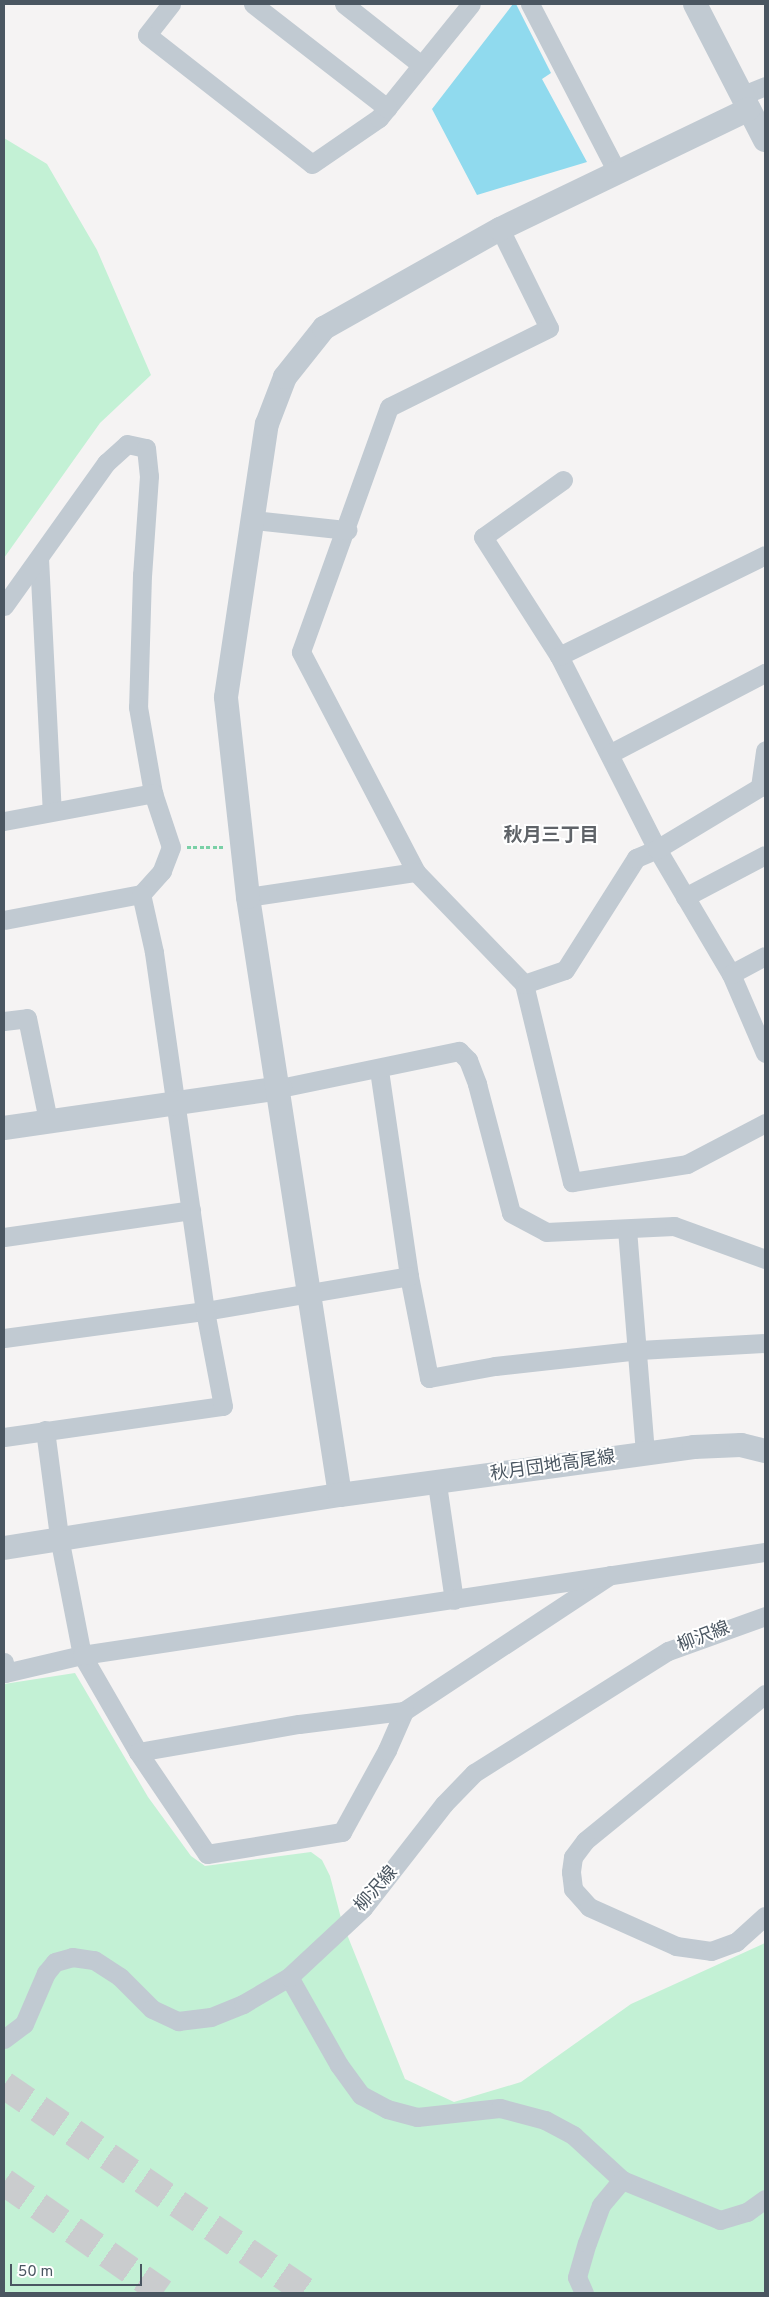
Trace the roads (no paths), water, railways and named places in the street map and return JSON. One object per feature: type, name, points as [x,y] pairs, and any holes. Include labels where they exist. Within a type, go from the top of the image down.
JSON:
[{"type":"street","points":[[171,4],[146,35],[312,164],[379,118],[420,64],[471,4]]},
{"type":"street","points":[[253,4],[387,108]]},
{"type":"street","points":[[530,4],[617,172]]},
{"type":"street","points":[[695,4],[765,140]]},
{"type":"street","points":[[349,5],[420,64]]},
{"type":"street","points":[[340,1495],[280,1088],[248,897],[226,698],[267,424],[285,377],[324,328],[500,229],[617,172],[746,102],[765,86]]},
{"type":"street","points":[[500,229],[549,328],[390,407],[347,530],[301,652],[416,872],[524,984],[572,1182],[687,1164],[765,1123]]},
{"type":"street","points":[[4,606],[106,463],[127,444],[146,448],[148,476],[138,706],[154,793],[171,847],[162,871],[141,894],[4,920]]},
{"type":"street","points":[[563,480],[483,537],[560,656],[611,753],[658,849],[731,974],[765,1053]]},
{"type":"street","points":[[253,520],[347,530]]},
{"type":"street","points":[[560,656],[765,555]]},
{"type":"street","points":[[39,558],[52,811]]},
{"type":"street","points":[[611,753],[765,673]]},
{"type":"street","points":[[524,984],[565,970],[636,858],[658,849],[760,787],[765,750]]},
{"type":"street","points":[[4,821],[154,793]]},
{"type":"street","points":[[685,897],[765,855]]},
{"type":"street","points":[[248,897],[416,872]]},
{"type":"street","points":[[4,1437],[223,1406],[205,1310],[154,952],[141,894]]},
{"type":"street","points":[[731,974],[765,956]]},
{"type":"street","points":[[4,1021],[27,1018],[48,1120]]},
{"type":"street","points":[[4,1128],[48,1120],[176,1105],[280,1088],[379,1070],[458,1051],[468,1060],[477,1084],[511,1213],[546,1232],[674,1226],[765,1259]]},
{"type":"street","points":[[379,1070],[409,1276],[428,1378],[495,1366],[639,1350],[765,1343]]},
{"type":"street","points":[[4,1237],[191,1210]]},
{"type":"street","points":[[627,1229],[639,1350],[645,1454]]},
{"type":"street","points":[[4,1338],[205,1310],[409,1276]]},
{"type":"street","points":[[45,1430],[59,1537],[82,1655],[138,1752],[184,1824],[207,1854],[342,1832],[387,1750],[404,1711]]},
{"type":"street","name":"秋月団地高尾線","points":[[4,1548],[59,1537],[340,1495],[437,1484],[694,1447],[741,1445],[765,1451]]},
{"type":"street","points":[[437,1484],[454,1600]]},
{"type":"street","points":[[4,1662],[6,1673],[82,1655],[765,1552]]},
{"type":"street","points":[[138,1752],[300,1724],[404,1711],[610,1575]]},
{"type":"street","name":"柳沢線","points":[[4,2039],[24,2024],[46,1973],[55,1962],[72,1957],[94,1960],[120,1977],[152,2009],[178,2021],[211,2017],[243,2004],[289,1976],[384,1884],[444,1804],[474,1773],[668,1651],[765,1616]]},
{"type":"street","points":[[765,1694],[585,1841],[573,1857],[572,1872],[573,1889],[589,1907],[676,1946],[711,1951],[736,1942],[765,1916]]},
{"type":"street","points":[[289,1976],[339,2065],[361,2095],[387,2109],[417,2117],[500,2108],[545,2120],[573,2135],[622,2180],[720,2220],[747,2212],[765,2199]]},
{"type":"street","points":[[584,2293],[577,2277],[587,2243],[601,2206],[622,2180]]},
{"type":"water","points":[[513,4],[516,4],[551,73],[542,79],[587,162],[477,195],[432,109]]},
{"type":"tunnel","points":[[4,2085],[308,2293]]},
{"type":"tunnel","points":[[4,2182],[163,2293]]},
{"type":"district","name":"秋月三丁目","points":[[551,837]]}]
